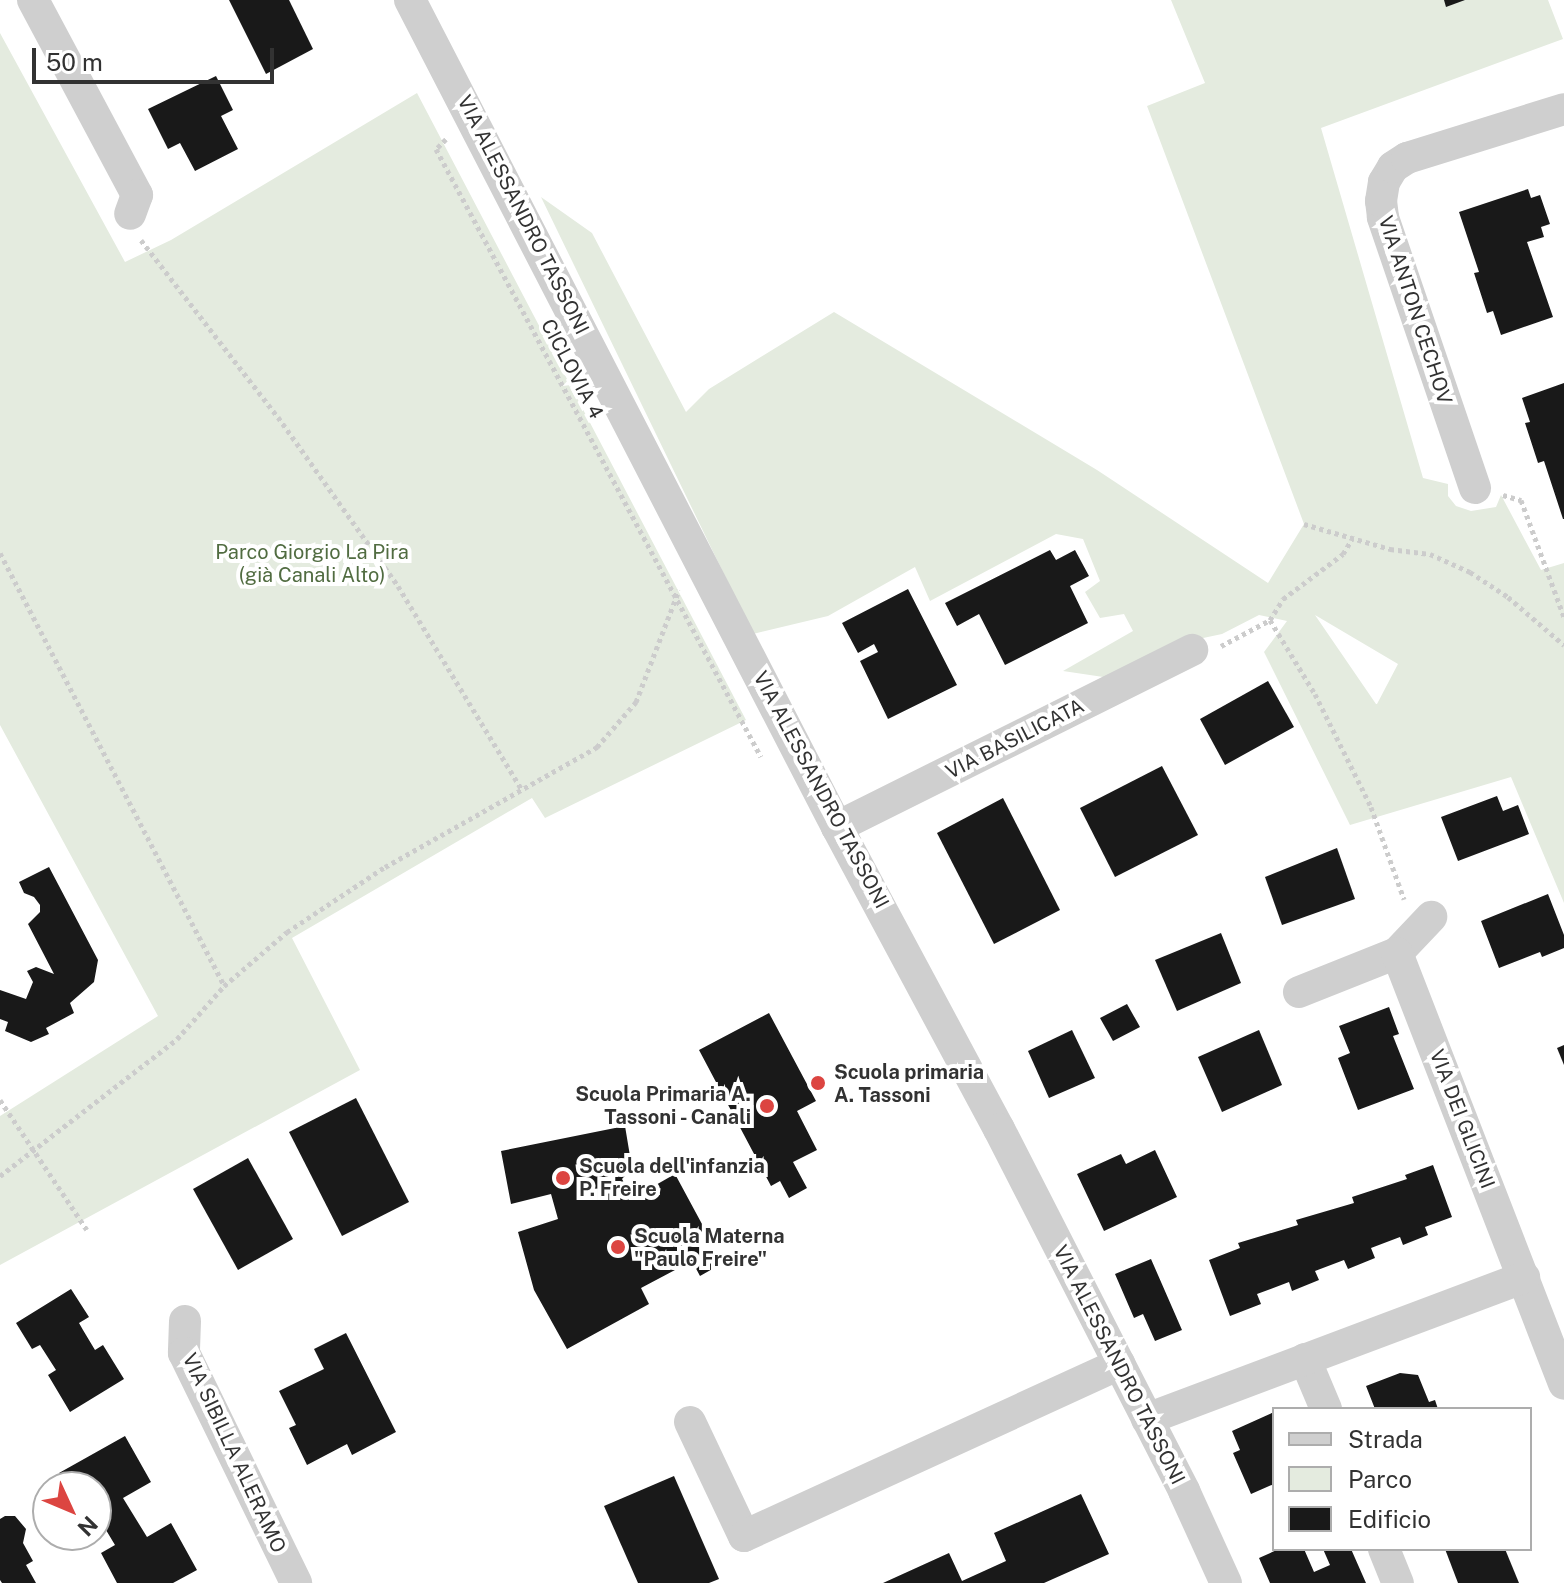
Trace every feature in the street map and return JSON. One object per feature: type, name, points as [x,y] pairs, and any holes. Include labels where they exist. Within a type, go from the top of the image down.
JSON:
[{"type":"street","points":[[33,0],[137,195],[130,214]]},
{"type":"street","name":"VIA ALESSANDRO TASSONI","points":[[410,0],[837,827],[914,965],[1147,1419],[1226,1583]]},
{"type":"street","name":"VIA ANTON CECHOV","points":[[1475,488],[1383,217],[1381,201],[1384,182],[1393,167],[1407,158],[1564,109]]},
{"type":"street","name":"VIA BASILICATA","points":[[837,827],[1192,650]]},
{"type":"street","points":[[1299,992],[1415,935]]},
{"type":"street","name":"VIA DEI GLICINI","points":[[1415,935],[1524,1277],[1564,1384]]},
{"type":"street","points":[[1147,1419],[1524,1277]]},
{"type":"street","name":"VIA SIBILLA ALERAMO","points":[[185,1321],[184,1353],[296,1583]]},
{"type":"street","points":[[1305,1359],[1325,1407]]},
{"type":"street","points":[[690,1422],[744,1536],[1119,1364]]},
{"type":"street","points":[[1385,1551],[1398,1583]]},
{"type":"path","name":"CICLOVIA 4","points":[[452,133],[436,149],[761,757]]},
{"type":"path","points":[[130,214],[144,246],[278,417],[398,586],[522,790]]},
{"type":"path","points":[[1475,488],[1521,500],[1564,617]]},
{"type":"path","points":[[1304,524],[1390,549],[1430,554],[1470,572],[1508,597],[1564,645]]},
{"type":"path","points":[[1192,650],[1225,646],[1270,620],[1283,599],[1343,554],[1352,539]]},
{"type":"path","points":[[0,1176],[177,1039],[224,986],[287,932],[335,899],[597,747],[636,702],[695,552]]},
{"type":"path","points":[[0,553],[224,986]]},
{"type":"path","points":[[1270,620],[1315,694],[1371,807],[1415,935]]},
{"type":"path","points":[[0,1100],[87,1230]]},
{"type":"green space","points":[[1171,0],[1548,0],[1563,39],[1321,128],[1423,478],[1448,484],[1448,496],[1456,506],[1471,511],[1496,507],[1501,495],[1541,570],[1564,563],[1564,903],[1511,777],[1350,825],[1264,652],[1287,621],[1259,615],[1222,634],[1189,641],[1110,678],[1063,671],[1133,631],[1124,614],[1100,618],[1085,592],[1100,581],[1083,539],[1056,534],[930,601],[915,567],[828,616],[753,634],[541,197],[592,233],[686,412],[709,389],[834,312],[1097,470],[1268,583],[1304,524],[1147,106],[1205,83]],"holes":[[[1315,615],[1398,664],[1376,704]]]},
{"type":"green space","name":"Parco Giorgio La Pira (già Canali Alto)","points":[[0,33],[125,262],[171,240],[417,93],[746,720],[545,818],[532,798],[292,938],[360,1070],[0,1265],[0,1116],[158,1016],[0,725]]},
{"type":"building","points":[[229,0],[289,0],[313,49],[266,74]]},
{"type":"building","points":[[1444,0],[1465,0],[1446,7]]},
{"type":"building","points":[[216,76],[233,110],[221,116],[238,149],[195,171],[180,143],[168,149],[148,109]]},
{"type":"building","points":[[1528,189],[1531,198],[1540,195],[1550,224],[1541,227],[1544,237],[1527,242],[1553,317],[1501,335],[1493,311],[1487,313],[1474,273],[1479,272],[1459,212]]},
{"type":"building","points":[[1564,383],[1563,519],[1544,461],[1538,463],[1525,423],[1530,422],[1522,398]]},
{"type":"building","points":[[1050,550],[1056,560],[1075,550],[1089,576],[1070,586],[1088,623],[1005,665],[979,614],[957,626],[945,603]]},
{"type":"building","points":[[908,589],[957,685],[888,719],[860,661],[878,652],[874,644],[858,653],[842,623]]},
{"type":"building","points":[[1268,681],[1294,727],[1225,765],[1200,719]]},
{"type":"building","points":[[1162,766],[1198,835],[1115,877],[1080,808]]},
{"type":"building","points":[[1497,796],[1503,811],[1518,805],[1529,834],[1458,861],[1441,817]]},
{"type":"building","points":[[1003,798],[1060,910],[994,944],[937,833]]},
{"type":"building","points":[[1337,848],[1355,899],[1282,925],[1265,877]]},
{"type":"building","points":[[49,867],[98,960],[94,982],[70,1003],[74,1013],[46,1028],[49,1034],[31,1042],[5,1031],[8,1022],[0,1019],[0,990],[26,999],[33,982],[27,971],[36,967],[54,974],[28,924],[40,912],[40,905],[34,897],[24,893],[19,882]]},
{"type":"building","points":[[1548,894],[1564,935],[1564,948],[1542,957],[1540,952],[1499,968],[1481,921]]},
{"type":"building","points":[[1221,933],[1241,983],[1177,1011],[1155,960]]},
{"type":"building","points":[[1127,1004],[1140,1027],[1113,1041],[1100,1018]]},
{"type":"building","points":[[1389,1007],[1399,1034],[1393,1036],[1414,1089],[1358,1110],[1338,1058],[1350,1053],[1339,1026]]},
{"type":"building","name":"Scuola Primaria A. Tassoni - Canali","points":[[769,1013],[816,1101],[797,1111],[817,1150],[793,1162],[807,1188],[789,1198],[780,1181],[771,1186],[699,1050]]},
{"type":"building","points":[[1072,1030],[1095,1078],[1049,1098],[1028,1051]]},
{"type":"building","points":[[1259,1030],[1282,1085],[1222,1112],[1198,1057]]},
{"type":"building","points":[[1564,1045],[1564,1065],[1557,1048]]},
{"type":"building","points":[[356,1098],[409,1202],[342,1236],[289,1132]]},
{"type":"building","name":"Scuola Materna \"Paulo Freire\"","points":[[625,1126],[632,1168],[622,1179],[633,1198],[675,1174],[723,1263],[700,1276],[692,1261],[641,1288],[649,1304],[567,1349],[534,1290],[518,1232],[558,1219],[551,1194],[511,1204],[501,1151]]},
{"type":"building","points":[[1155,1150],[1177,1197],[1104,1231],[1077,1174],[1121,1154],[1126,1164]]},
{"type":"building","points":[[248,1158],[293,1239],[238,1270],[193,1189]]},
{"type":"building","points":[[1433,1165],[1452,1217],[1425,1227],[1428,1235],[1403,1245],[1400,1237],[1371,1248],[1375,1258],[1348,1269],[1344,1260],[1315,1271],[1319,1280],[1292,1291],[1289,1282],[1257,1294],[1261,1304],[1230,1316],[1209,1260],[1240,1248],[1238,1243],[1298,1225],[1296,1220],[1354,1203],[1352,1197],[1407,1179],[1405,1175]]},
{"type":"building","points":[[1151,1259],[1182,1330],[1155,1341],[1143,1314],[1134,1318],[1115,1274]]},
{"type":"building","points":[[71,1289],[89,1317],[79,1323],[83,1330],[95,1350],[103,1345],[124,1379],[70,1412],[48,1375],[56,1370],[40,1345],[32,1349],[16,1323]]},
{"type":"building","points":[[346,1333],[396,1432],[352,1455],[347,1444],[307,1465],[289,1428],[296,1425],[279,1391],[324,1369],[314,1349]]},
{"type":"building","points":[[1400,1373],[1418,1375],[1429,1402],[1435,1400],[1437,1407],[1374,1407],[1366,1386]]},
{"type":"building","points":[[1272,1413],[1272,1485],[1251,1494],[1233,1453],[1240,1450],[1232,1431]]},
{"type":"building","points":[[125,1436],[151,1482],[123,1498],[147,1537],[171,1523],[197,1570],[173,1583],[117,1583],[101,1553],[112,1551],[115,1545],[112,1540],[112,1471],[63,1471]]},
{"type":"building","points":[[674,1476],[719,1579],[709,1583],[638,1583],[604,1506]]},
{"type":"building","points":[[1081,1494],[1109,1554],[1044,1583],[883,1583],[949,1553],[962,1581],[1006,1561],[994,1533]]},
{"type":"building","points":[[15,1516],[26,1529],[23,1543],[33,1561],[26,1565],[36,1583],[2,1583],[0,1580],[0,1519]]},
{"type":"building","points":[[1275,1551],[1305,1551],[1314,1572],[1330,1565],[1324,1551],[1352,1551],[1366,1583],[1270,1583],[1259,1558]]},
{"type":"building","points":[[1446,1551],[1506,1551],[1519,1583],[1458,1583]]},
{"type":"place","name":"Scuola primaria A. Tassoni","points":[[818,1083]]},
{"type":"place","name":"Scuola Primaria A. Tassoni - Canali","points":[[767,1106]]},
{"type":"place","name":"Scuola dell'infanzia P. Freire","points":[[563,1178]]},
{"type":"place","name":"Scuola Materna \"Paulo Freire\"","points":[[618,1247]]}]
